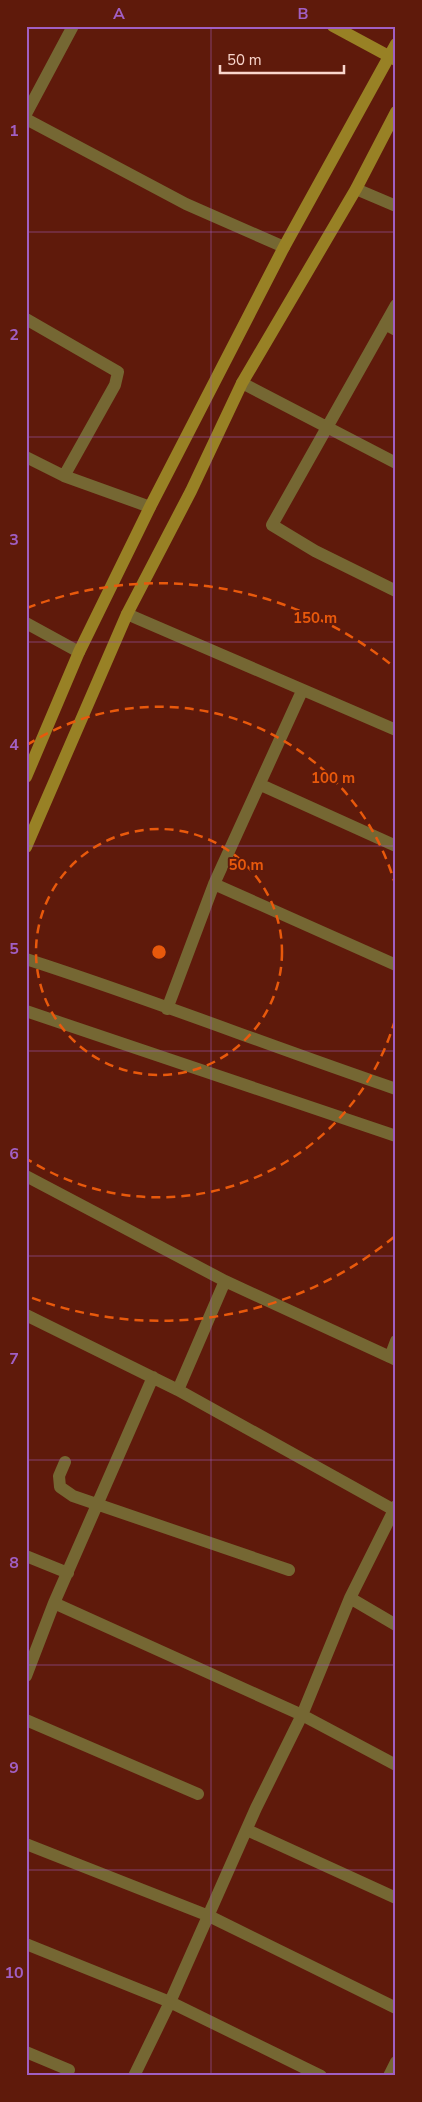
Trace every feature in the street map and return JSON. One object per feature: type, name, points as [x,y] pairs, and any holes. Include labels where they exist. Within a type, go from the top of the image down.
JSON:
[{"type":"street","points":[[26,114],[73,26]]},
{"type":"street","points":[[333,26],[393,58]]},
{"type":"street","points":[[26,777],[79,652],[150,507],[284,248],[393,58],[396,44]]},
{"type":"street","points":[[26,847],[127,614],[191,492],[242,384],[356,189],[396,112]]},
{"type":"street","points":[[26,118],[186,204],[284,248]]},
{"type":"street","points":[[356,189],[396,206]]},
{"type":"street","points":[[396,305],[390,327],[327,425],[272,525],[315,551],[396,591]]},
{"type":"street","points":[[26,320],[118,372],[115,385],[64,476]]},
{"type":"street","points":[[242,384],[327,425],[396,463]]},
{"type":"street","points":[[26,456],[64,476],[150,507]]},
{"type":"street","points":[[127,614],[396,730]]},
{"type":"street","points":[[26,623],[79,652]]},
{"type":"street","points":[[167,1009],[214,884],[261,785],[302,691]]},
{"type":"street","points":[[261,785],[396,846]]},
{"type":"street","points":[[214,884],[396,965]]},
{"type":"street","points":[[26,959],[98,982],[167,1009],[396,1089]]},
{"type":"street","points":[[26,1011],[396,1136]]},
{"type":"street","points":[[26,1176],[225,1281],[393,1358],[396,1342]]},
{"type":"street","points":[[178,1390],[225,1281]]},
{"type":"street","points":[[26,1315],[178,1390],[395,1508],[350,1598],[302,1715],[134,2076]]},
{"type":"street","points":[[26,1676],[54,1603],[153,1377]]},
{"type":"street","points":[[65,1462],[59,1476],[60,1486],[73,1496],[288,1570]]},
{"type":"street","points":[[26,1556],[68,1573]]},
{"type":"street","points":[[350,1598],[396,1625]]},
{"type":"street","points":[[54,1603],[302,1715],[396,1765]]},
{"type":"street","points":[[26,1636],[38,1641]]},
{"type":"street","points":[[26,1720],[198,1794]]},
{"type":"street","points":[[247,1830],[396,1898]]},
{"type":"street","points":[[26,1844],[208,1916],[396,2008]]},
{"type":"street","points":[[26,1944],[170,2002],[321,2076]]},
{"type":"street","points":[[26,2052],[69,2070]]},
{"type":"street","points":[[389,2076],[396,2062]]}]
